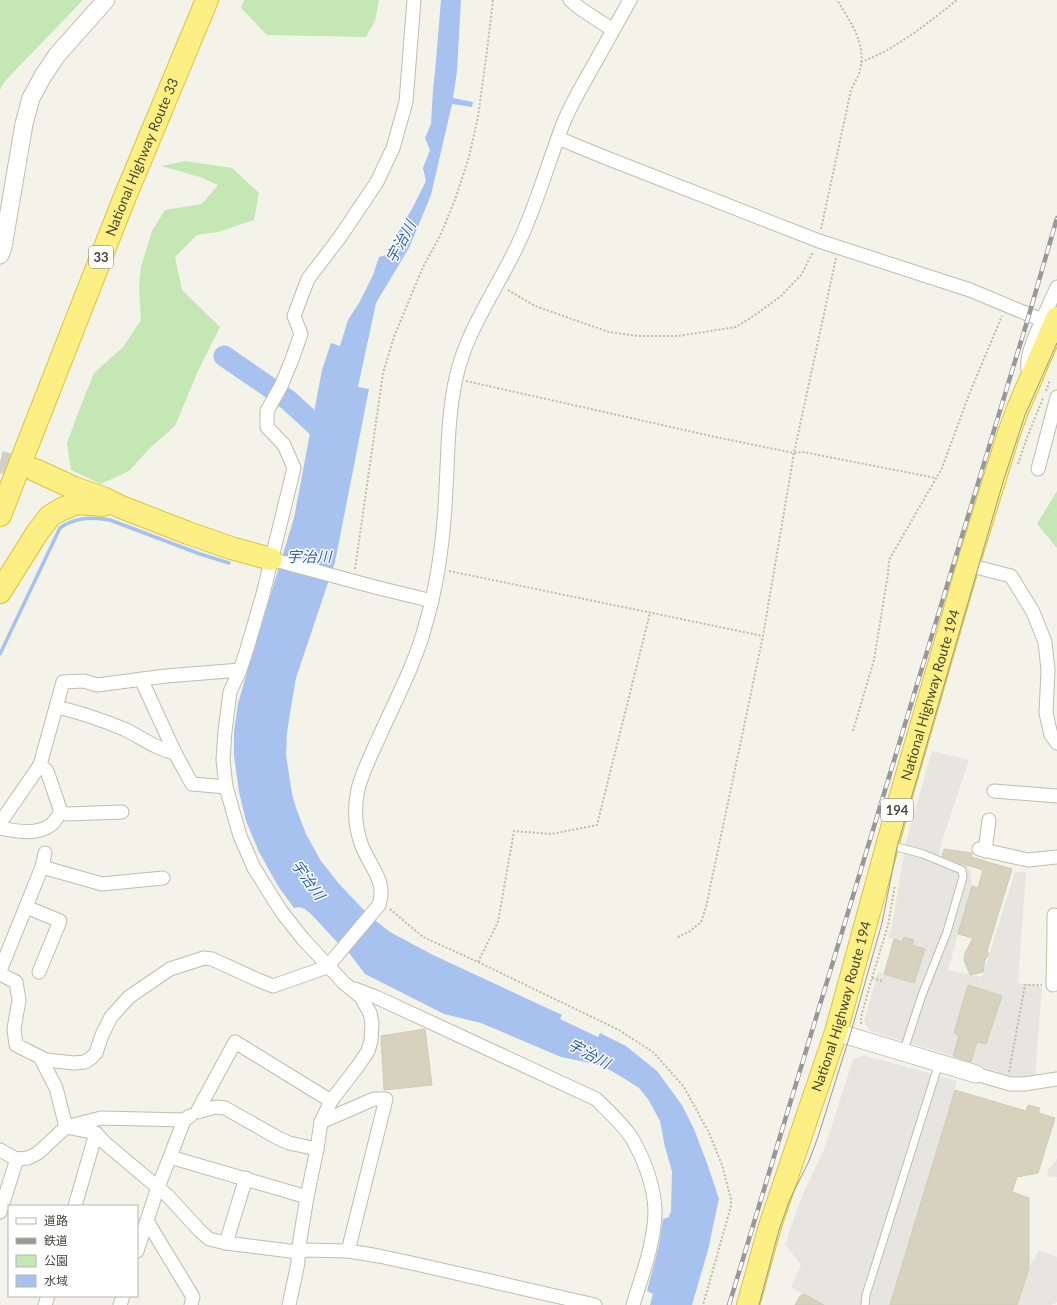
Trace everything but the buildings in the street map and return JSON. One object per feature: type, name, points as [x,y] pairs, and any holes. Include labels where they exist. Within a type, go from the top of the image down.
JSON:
[{"type":"highway","name":"National Highway Route 33","points":[[0,515],[124,199],[207,0]]},
{"type":"highway","name":"National Highway Route 194","points":[[748,1305],[770,1226],[836,1032],[968,565],[1008,436],[1046,387],[1052,326]]},
{"type":"highway","points":[[35,470],[74,488],[104,498],[120,507],[188,533],[231,548],[272,559]]},
{"type":"highway","points":[[0,592],[37,533],[50,516],[77,503],[92,503],[120,507]]},
{"type":"street","points":[[0,255],[3,247],[24,124],[31,98],[57,55],[106,0]]},
{"type":"street","points":[[289,1305],[298,1263],[298,1252],[307,1197],[318,1149],[320,1122],[330,1101],[368,1051],[371,1041],[372,1023],[370,1013],[361,997],[344,983],[331,963],[303,939],[282,911],[254,868],[240,836],[226,787],[223,760],[225,731],[230,692],[240,670],[255,621],[294,468],[284,445],[267,428],[267,412],[281,386],[301,334],[294,316],[308,279],[340,237],[377,182],[393,148],[406,102],[414,0]]},
{"type":"street","points":[[570,0],[613,30]]},
{"type":"street","points":[[0,974],[16,982],[19,1000],[14,1029],[16,1045],[46,1060],[74,1063],[85,1062],[96,1053],[102,1035],[111,1017],[129,997],[170,969],[204,958],[212,959],[273,986],[331,963],[380,903],[380,882],[362,847],[358,832],[355,815],[357,798],[368,762],[408,672],[426,625],[432,601],[442,540],[449,427],[456,378],[469,337],[498,284],[527,225],[564,123],[576,97],[630,0]]},
{"type":"street","points":[[558,138],[819,241],[970,290],[1052,326],[1057,287]]},
{"type":"street","points":[[1038,469],[1046,387]]},
{"type":"street","points":[[272,559],[432,601]]},
{"type":"street","points":[[968,565],[1011,576],[1033,612],[1045,642],[1048,670],[1046,713],[1051,735],[1057,743]]},
{"type":"street","points":[[0,823],[40,765],[63,682],[84,681],[97,685],[142,679],[240,670]]},
{"type":"street","points":[[142,679],[174,753],[192,784],[226,787]]},
{"type":"street","points":[[56,707],[79,712],[124,729],[166,751],[174,753]]},
{"type":"street","points":[[40,765],[47,770],[61,812]]},
{"type":"street","points":[[994,791],[1057,796]]},
{"type":"street","points":[[61,812],[68,814],[122,812]]},
{"type":"street","points":[[0,828],[18,831],[39,830],[52,824],[61,812]]},
{"type":"street","points":[[989,820],[982,850],[1028,860],[1057,857]]},
{"type":"street","points":[[0,970],[42,867],[45,853]]},
{"type":"street","points":[[42,867],[102,884],[163,878]]},
{"type":"street","points":[[26,906],[60,921],[39,972]]},
{"type":"street","points":[[1053,985],[1056,934],[1054,915]]},
{"type":"street","points":[[344,983],[596,1099],[610,1112],[632,1139],[644,1164],[652,1190],[655,1209],[650,1246],[633,1305]]},
{"type":"street","points":[[836,1032],[1007,1084],[1024,1084],[1057,1079]]},
{"type":"street","points":[[197,1112],[235,1042],[330,1101]]},
{"type":"street","points":[[40,1057],[56,1088],[66,1127]]},
{"type":"street","points":[[320,1122],[374,1099],[386,1099],[348,1251]]},
{"type":"street","points":[[0,1150],[17,1159],[28,1158],[38,1153],[66,1127],[101,1118],[184,1120],[197,1112],[216,1107],[225,1108],[289,1143],[318,1149]]},
{"type":"street","points":[[138,1248],[158,1187],[184,1120]]},
{"type":"street","points":[[66,1127],[96,1134],[168,1196],[200,1231],[210,1238],[226,1243],[298,1252],[307,1250],[348,1251],[416,1264],[594,1305]]},
{"type":"street","points":[[75,1205],[96,1134]]},
{"type":"street","points":[[170,1157],[307,1197]]},
{"type":"street","points":[[0,1212],[17,1159]]},
{"type":"street","points":[[226,1243],[246,1178]]},
{"type":"street","points":[[147,1221],[193,1297],[191,1305]]},
{"type":"lane","points":[[888,845],[923,854],[962,870],[963,877],[947,932],[922,995],[904,1053]]},
{"type":"lane","points":[[865,1305],[868,1288],[939,1063]]},
{"type":"path","points":[[350,579],[360,530],[383,373],[395,334],[423,267],[441,234],[456,197],[469,157],[478,117],[493,0]]},
{"type":"path","points":[[498,284],[535,306],[609,332],[638,336],[684,335],[736,327],[755,316],[781,296],[801,275],[819,241],[851,90],[860,70],[862,52],[858,37],[837,0]]},
{"type":"path","points":[[861,62],[873,58],[897,44],[931,21],[957,0]]},
{"type":"path","points":[[678,937],[690,932],[701,922],[706,907],[763,636],[794,453],[839,247]]},
{"type":"path","points":[[853,730],[874,660],[889,560],[942,468],[970,392],[1007,305]]},
{"type":"path","points":[[456,378],[720,438],[794,453],[803,452],[936,478]]},
{"type":"path","points":[[1017,467],[1043,398]]},
{"type":"path","points":[[438,569],[763,636]]},
{"type":"path","points":[[478,962],[498,922],[514,831],[551,834],[597,825],[650,613]]},
{"type":"path","points":[[861,1024],[861,1017],[888,925],[896,883]]},
{"type":"path","points":[[380,903],[423,937],[619,1030],[653,1052],[684,1087],[709,1133],[722,1165],[731,1199],[731,1206],[703,1305]]},
{"type":"path","points":[[872,978],[882,981]]},
{"type":"path","points":[[1007,1084],[1025,985],[1053,985]]},
{"type":"green space","points":[[0,0],[83,0],[5,81],[0,90]]},
{"type":"green space","points":[[244,0],[379,0],[375,21],[366,37],[267,35],[241,8]]},
{"type":"green space","points":[[185,161],[232,168],[259,193],[254,220],[218,232],[197,235],[175,257],[182,290],[220,327],[198,371],[175,426],[149,449],[129,471],[101,484],[71,470],[67,443],[94,373],[123,347],[141,320],[139,286],[141,267],[152,231],[165,210],[202,204],[218,185],[200,177],[161,166]]},
{"type":"green space","points":[[1057,491],[1057,548],[1037,524]]},
{"type":"shaded area","points":[[932,751],[969,760],[941,844],[939,857],[967,865],[971,874],[972,886],[948,970],[982,977],[1015,872],[1026,872],[1018,983],[1042,987],[1035,1078],[1008,1076],[971,1062],[976,1046],[975,1041],[986,1044],[1001,996],[973,987],[967,989],[954,1032],[957,1035],[964,1037],[958,1040],[953,1056],[870,1031],[864,1021],[878,972],[914,983],[925,949],[912,945],[914,940],[904,937],[902,942],[888,937],[892,926],[906,841]]},
{"type":"shaded area","points":[[863,1055],[957,1081],[890,1305],[824,1305],[791,1287],[801,1265],[785,1244],[802,1196],[825,1147],[853,1059]]},
{"type":"shaded area","points":[[1057,1159],[1057,1177],[1047,1176],[1048,1170]]},
{"type":"shaded area","points":[[1039,1250],[1057,1257],[1057,1302],[1051,1305],[1017,1305],[1029,1268]]},
{"type":"water","name":"宇治川","points":[[441,0],[461,0],[457,71],[453,98],[473,102],[472,107],[452,104],[431,195],[409,248],[376,303],[358,387],[369,389],[335,562],[296,678],[290,713],[286,755],[292,794],[306,834],[321,861],[340,885],[363,909],[390,932],[433,955],[562,1015],[560,1019],[598,1037],[600,1033],[626,1046],[657,1071],[682,1105],[694,1129],[719,1199],[708,1250],[692,1305],[650,1305],[653,1294],[647,1291],[659,1245],[663,1219],[669,1217],[671,1211],[672,1171],[665,1147],[660,1121],[648,1099],[639,1088],[608,1069],[595,1064],[561,1057],[481,1023],[444,1014],[365,974],[349,953],[311,914],[305,909],[299,907],[294,908],[278,886],[259,852],[246,821],[239,792],[234,756],[234,731],[238,704],[294,518],[322,370],[331,343],[340,346],[348,320],[359,303],[373,275],[379,257],[392,252],[396,244],[396,236],[426,181],[423,168],[430,150],[425,138],[431,124]]},
{"type":"waterway","points":[[224,356],[288,400],[333,441]]},
{"type":"waterway","points":[[0,654],[60,528],[66,524],[90,518],[110,520],[200,554],[229,563]]},
{"type":"tunnel","points":[[0,462],[35,470]]},
{"type":"tram line","points":[[759,1305],[779,1230],[790,1199],[809,1161],[818,1137],[851,1032],[882,923],[897,847],[1003,482],[1025,415],[1057,343]]},
{"type":"railway","points":[[729,1305],[1029,315],[1057,218]]}]
